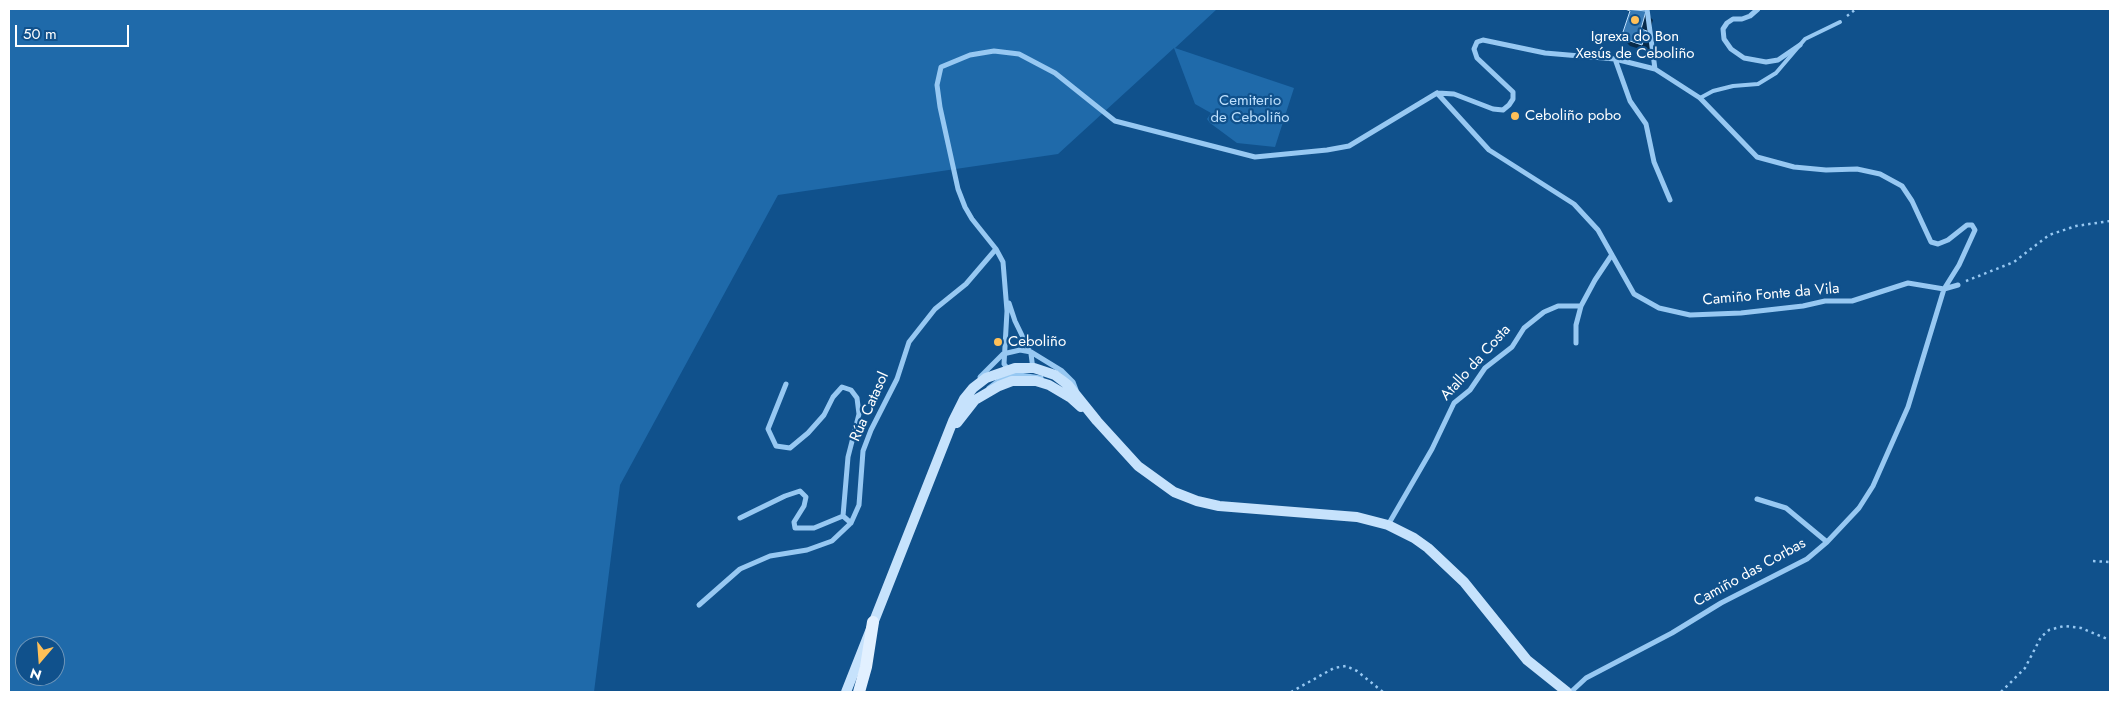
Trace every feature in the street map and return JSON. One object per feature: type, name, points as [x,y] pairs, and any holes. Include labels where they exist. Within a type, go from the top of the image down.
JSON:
[{"type":"main road","points":[[846,692],[958,409],[973,388],[986,378],[1008,370],[1055,375],[1077,394],[1097,421],[1138,466],[1174,492],[1197,501],[1228,507],[1357,517],[1388,525],[1414,538],[1464,582],[1527,660],[1567,692]]},
{"type":"main road","points":[[941,452],[966,411],[975,400],[987,392],[1012,381],[1036,381],[1049,385],[1071,398],[1097,421]]},
{"type":"main road","points":[[859,692],[866,667],[873,622]]},
{"type":"street","points":[[1647,9],[1655,68]]},
{"type":"street","points":[[1758,9],[1742,20],[1733,19],[1726,23],[1723,29],[1724,39],[1730,49],[1744,58],[1766,62],[1778,60],[1800,45]]},
{"type":"street","points":[[1008,370],[1004,364],[1007,334],[1007,292],[1003,262],[996,249],[972,219],[958,189],[937,85],[941,67],[970,55],[994,51],[1018,54],[1055,73],[1115,121],[1255,157],[1349,146],[1437,93],[1454,94],[1493,109],[1503,110],[1509,106],[1513,99],[1513,92],[1477,58],[1474,49],[1477,42],[1483,40],[1545,53],[1615,60],[1655,68],[1700,98]]},
{"type":"street","points":[[1615,60],[1630,101],[1646,124],[1654,162],[1670,200]]},
{"type":"street","name":"Camiño Fonte da Vila","points":[[1437,93],[1490,150],[1574,204],[1598,230],[1634,294],[1659,308],[1690,315],[1742,313],[1803,306],[1825,301],[1852,301],[1908,283],[1944,289],[1958,285]]},
{"type":"street","name":"Camiño das Corbas","points":[[1571,692],[1586,678],[1672,633],[1721,603],[1807,559],[1828,542],[1859,508],[1873,486],[1908,407],[1944,289],[1959,265],[1975,230],[1972,225],[1967,225],[1948,240],[1938,244],[1931,242],[1912,201],[1902,186],[1880,174],[1865,170],[1826,170],[1794,167],[1757,157],[1700,98]]},
{"type":"street","name":"Rúa Catasol","points":[[699,605],[740,569],[770,556],[807,550],[832,541],[851,523],[859,505],[863,451],[870,430],[897,379],[909,342],[935,309],[966,284],[996,249]]},
{"type":"street","points":[[1576,343],[1576,325],[1581,306],[1595,280],[1612,256]]},
{"type":"street","points":[[1007,292],[1015,321],[1031,352],[1029,371]]},
{"type":"street","name":"Atallo da Costa","points":[[1388,525],[1432,449],[1454,403],[1470,390],[1484,368],[1512,347],[1524,328],[1544,312],[1558,306],[1581,306]]},
{"type":"street","points":[[973,388],[1004,354],[1020,350],[1031,352],[1069,377],[1075,386],[1077,394]]},
{"type":"street","points":[[1029,371],[1049,385]]},
{"type":"street","points":[[987,392],[991,385],[1001,379],[1029,371]]},
{"type":"street","points":[[786,384],[768,429],[776,446],[790,448],[808,433],[824,415],[833,397],[842,387],[851,390],[857,398],[859,414],[848,457],[843,516]]},
{"type":"street","points":[[740,518],[785,496],[800,491],[806,497],[804,506],[794,522],[794,528],[814,528],[843,516]]},
{"type":"street","points":[[1758,499],[1786,508],[1828,542]]},
{"type":"street","points":[[843,516],[851,523]]},
{"type":"lane","points":[[1700,98],[1713,91],[1733,86],[1758,84],[1776,73],[1805,39],[1840,22]]},
{"type":"path","points":[[1958,285],[2014,262],[2049,235],[2076,226],[2110,221]]},
{"type":"path","points":[[2092,561],[2110,562]]},
{"type":"path","points":[[2001,692],[2025,668],[2041,637],[2049,630],[2064,626],[2081,628],[2110,640]]},
{"type":"path","points":[[1291,692],[1334,668],[1346,666],[1356,671],[1383,692]]},
{"type":"green space","name":"Cemiterio de Ceboliño","points":[[9,9],[1217,9],[1175,48],[1294,88],[1275,147],[1237,143],[1210,123],[1207,119],[1211,113],[1195,104],[1174,48],[1058,154],[778,195],[620,485],[594,692],[9,692]]},
{"type":"building","name":"Igrexa do Bon Xesús de Ceboliño","points":[[1625,9],[1646,11],[1641,29],[1647,31],[1642,45],[1621,38],[1630,11]]},
{"type":"place","name":"Igrexa do Bon Xesús de Ceboliño","points":[[1635,20]]},
{"type":"place","name":"Ceboliño pobo","points":[[1515,116]]},
{"type":"place","name":"Ceboliño","points":[[998,342]]}]
